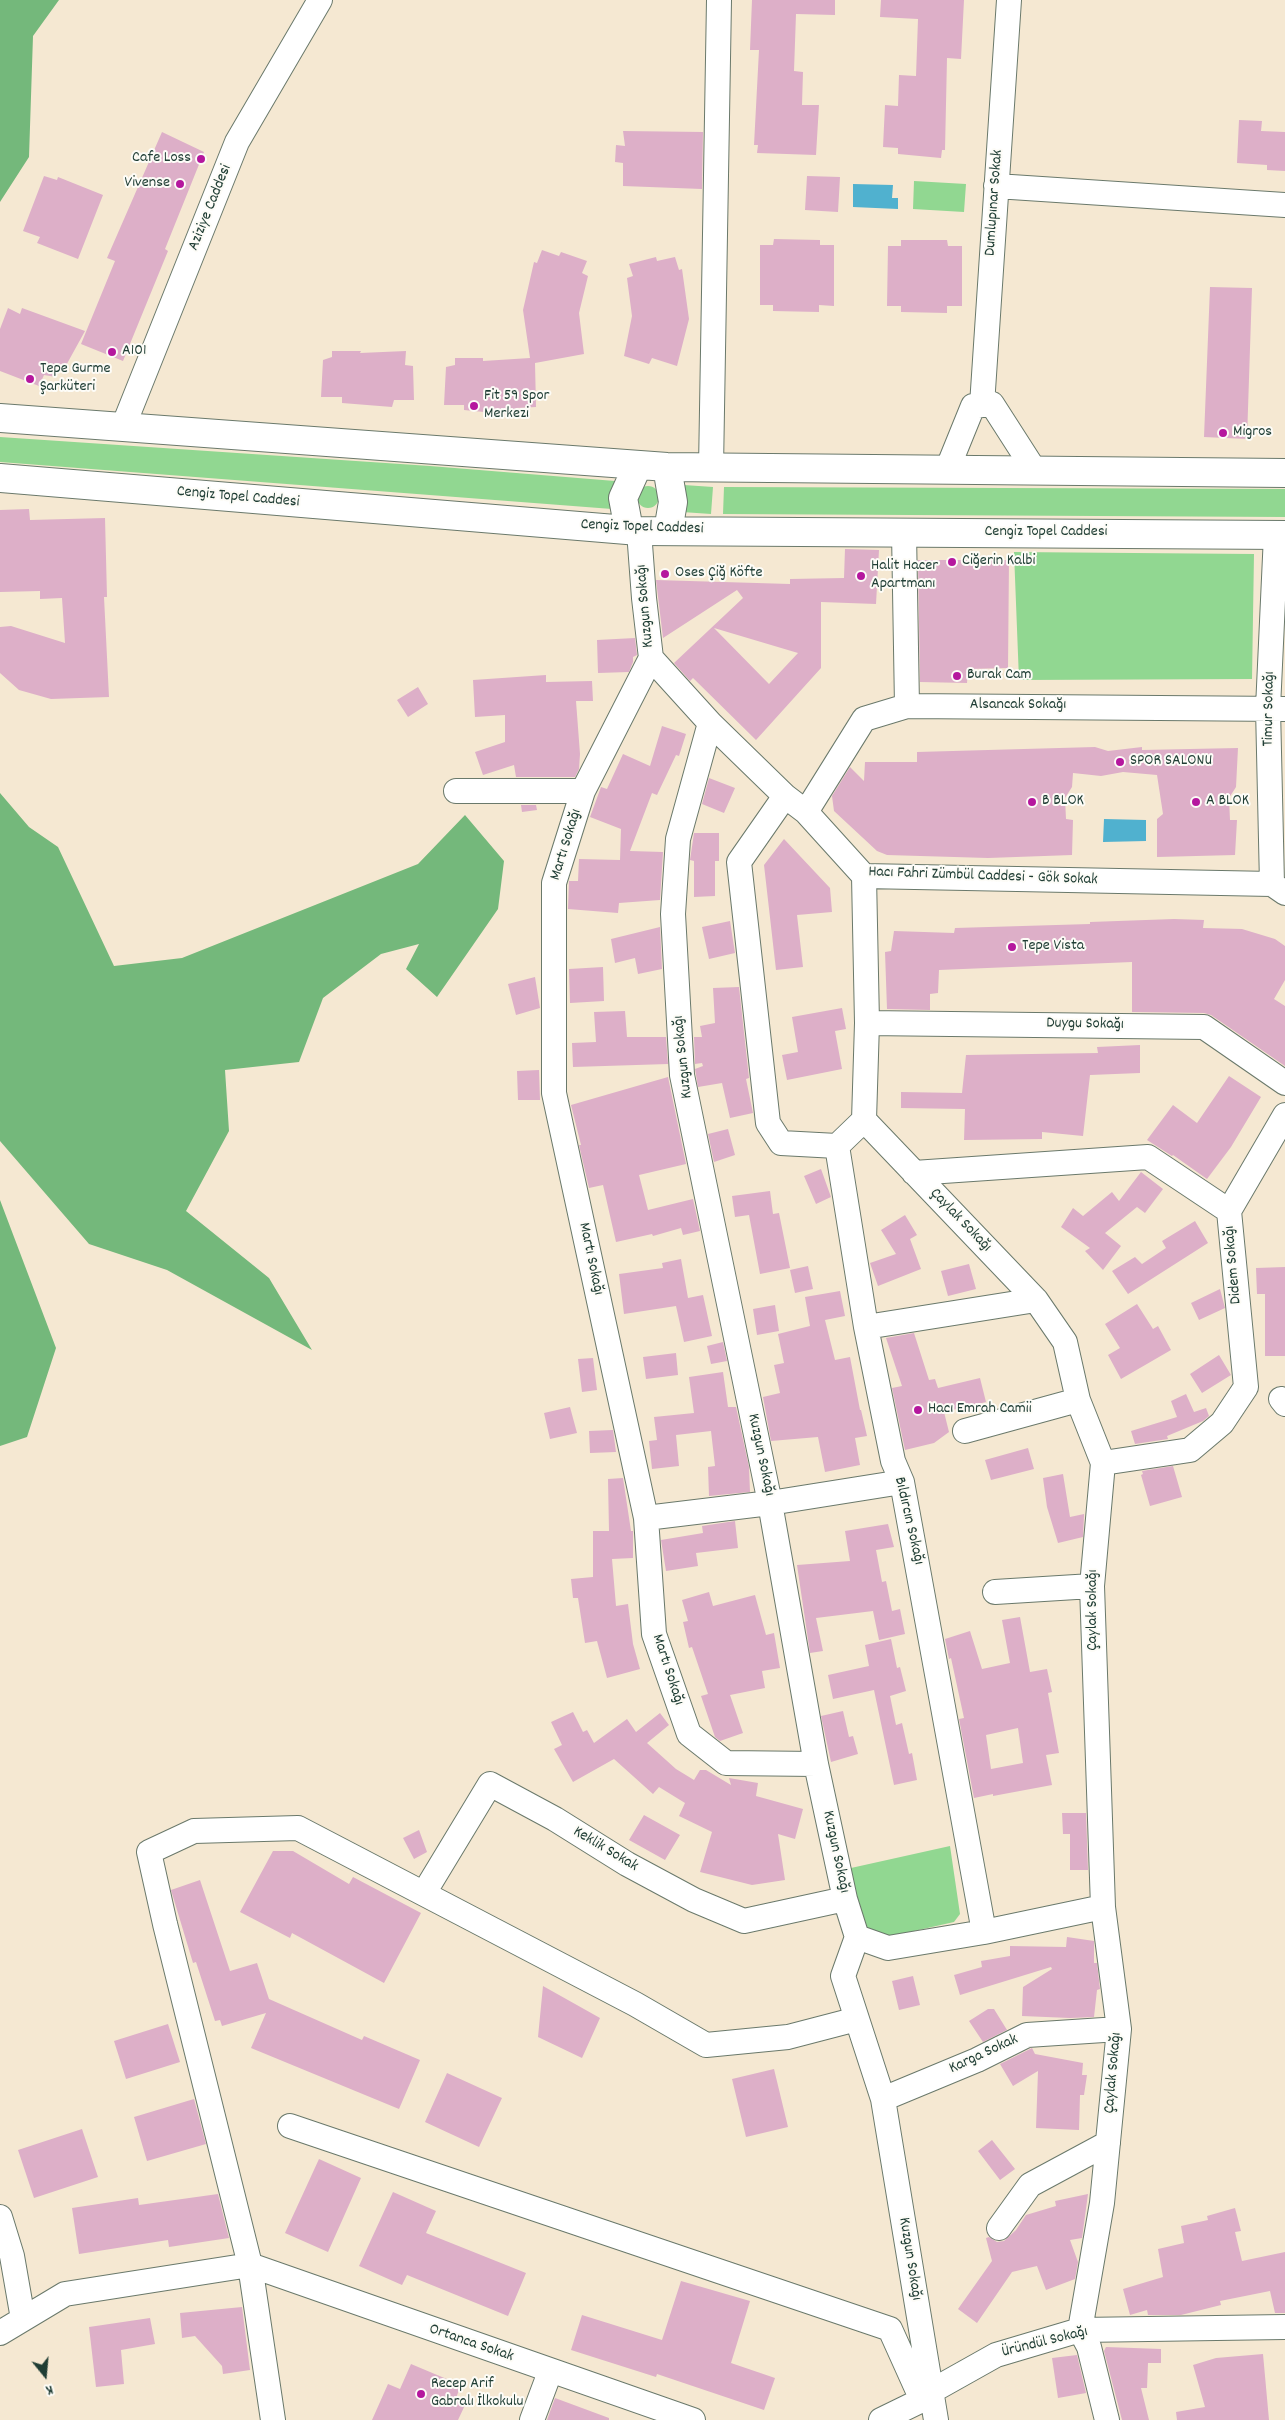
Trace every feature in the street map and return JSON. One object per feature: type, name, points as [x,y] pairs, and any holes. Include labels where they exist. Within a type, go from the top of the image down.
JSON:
[{"type":"main road","points":[[0,418],[638,465],[711,468],[1285,473]]},
{"type":"main road","points":[[634,531],[623,498],[638,465]]},
{"type":"main road","points":[[667,466],[673,502],[668,531]]},
{"type":"main road","name":"Cengiz Topel Caddesi","points":[[0,478],[634,531],[1280,535]]},
{"type":"street","name":"Aziziye Caddesi","points":[[123,427],[237,142],[320,0]]},
{"type":"street","points":[[711,468],[718,0]]},
{"type":"street","name":"Dumlupınar Sokak","points":[[982,405],[1009,0]]},
{"type":"street","points":[[996,186],[1285,205]]},
{"type":"street","points":[[946,470],[973,406],[992,404],[1035,471]]},
{"type":"street","name":"Kuzgun Sokağı","points":[[634,531],[651,658],[710,723],[678,839],[673,914],[682,1075],[770,1503],[816,1764],[845,1898],[856,1937],[843,1976],[883,2099],[926,2396]]},
{"type":"street","points":[[904,532],[908,706]]},
{"type":"street","name":"Timur Sokağı","points":[[1278,888],[1277,708],[1280,535]]},
{"type":"street","name":"Martı Sokağı","points":[[651,658],[583,791],[554,883],[554,1093],[646,1518],[654,1634],[689,1734],[726,1763],[816,1764]]},
{"type":"street","name":"Alsancak Sokağı","points":[[806,812],[864,719],[908,706],[1277,708]]},
{"type":"street","name":"Hacı Fahri Zümbül Caddesi - Gök Sokak","points":[[710,723],[785,796],[806,812],[864,876],[1278,888]]},
{"type":"street","points":[[456,791],[583,791]]},
{"type":"street","points":[[785,796],[739,862],[768,1123],[781,1143],[837,1146],[864,1120],[867,1023],[864,876]]},
{"type":"street","name":"Duygu Sokağı","points":[[867,1023],[1204,1027],[1285,1083]]},
{"type":"street","points":[[1229,1211],[1285,1115]]},
{"type":"street","name":"Çaylak Sokağı","points":[[864,1120],[1036,1300],[1065,1342],[1078,1400],[1103,1463],[1092,1586],[1103,1907],[1119,2029],[1102,2202],[1080,2330]]},
{"type":"street","name":"Bıldırcın Sokağı","points":[[837,1146],[866,1327],[893,1460],[902,1482],[984,1932]]},
{"type":"street","name":"Didem Sokağı","points":[[914,1173],[1148,1157],[1229,1211],[1246,1387],[1222,1423],[1190,1450],[1103,1463]]},
{"type":"street","points":[[866,1327],[1036,1300]]},
{"type":"street","points":[[965,1431],[1078,1400]]},
{"type":"street","points":[[646,1518],[770,1503],[902,1482]]},
{"type":"street","points":[[996,1592],[1092,1586]]},
{"type":"street","name":"Keklik Sokak","points":[[424,1893],[490,1784],[694,1900],[744,1921],[845,1898]]},
{"type":"street","points":[[273,2420],[250,2265],[164,1924],[149,1852],[194,1831],[298,1828],[635,2004],[706,2045],[788,2038],[857,2019]]},
{"type":"street","points":[[856,1937],[888,1948],[984,1932],[1103,1907]]},
{"type":"street","name":"Karga Sokak","points":[[883,2099],[977,2060],[1027,2035],[1119,2029]]},
{"type":"street","points":[[290,2126],[890,2329],[926,2396],[936,2420]]},
{"type":"street","points":[[999,2228],[1030,2185],[1108,2143]]},
{"type":"street","points":[[0,2217],[12,2256],[23,2319]]},
{"type":"street","points":[[0,2332],[66,2294],[250,2265]]},
{"type":"street","name":"Ortanca Sokak","points":[[250,2265],[550,2372],[693,2420]]},
{"type":"street","name":"Üründül Sokağı","points":[[881,2420],[996,2355],[1080,2330],[1285,2327]]},
{"type":"street","points":[[1080,2330],[1089,2346],[1107,2420]]},
{"type":"street","points":[[532,2420],[550,2372]]},
{"type":"green space","points":[[0,0],[59,0],[33,36],[29,157],[0,202]]},
{"type":"green space","points":[[914,181],[966,184],[964,212],[913,209]]},
{"type":"green space","points":[[0,437],[430,466],[615,481],[612,509],[0,462]]},
{"type":"green space","points":[[684,485],[713,487],[711,514],[682,512]]},
{"type":"green space","points":[[648,486],[656,489],[659,497],[656,505],[648,508],[640,505],[637,497],[640,489]]},
{"type":"green space","points":[[724,487],[1285,489],[1285,517],[723,514]]},
{"type":"green space","points":[[1014,552],[1254,554],[1252,679],[1019,680]]},
{"type":"green space","points":[[0,793],[29,827],[58,847],[114,966],[182,958],[418,864],[465,815],[504,861],[498,909],[437,997],[406,969],[419,944],[381,954],[323,998],[299,1062],[225,1070],[229,1131],[186,1211],[269,1278],[312,1350],[167,1270],[89,1244],[0,1141]]},
{"type":"green space","points":[[0,1200],[56,1348],[27,1437],[0,1446]]},
{"type":"green space","points":[[950,1846],[960,1914],[954,1922],[892,1936],[864,1929],[842,1870]]},
{"type":"water","points":[[853,184],[893,185],[892,198],[898,198],[898,209],[853,207]]},
{"type":"water","points":[[1104,819],[1146,820],[1146,841],[1103,842]]},
{"type":"building","points":[[752,0],[835,0],[835,15],[796,14],[794,71],[803,72],[802,105],[819,105],[816,155],[757,153],[758,145],[754,145],[759,50],[750,50]]},
{"type":"building","points":[[881,0],[964,0],[961,59],[947,58],[945,150],[942,150],[941,158],[898,154],[898,148],[883,147],[885,105],[898,106],[899,75],[916,76],[918,19],[880,17]]},
{"type":"building","points":[[1239,120],[1262,121],[1261,131],[1285,132],[1285,171],[1267,170],[1267,165],[1237,163]]},
{"type":"building","points":[[623,131],[703,132],[702,189],[623,186],[623,163],[615,162],[616,145],[625,146]]},
{"type":"building","points":[[162,132],[204,152],[165,249],[168,251],[123,361],[81,344],[115,261],[107,258]]},
{"type":"building","points":[[44,176],[57,180],[58,177],[103,195],[78,259],[37,243],[40,237],[23,231]]},
{"type":"building","points":[[807,176],[840,177],[838,212],[805,210]]},
{"type":"building","points":[[774,239],[820,240],[820,245],[834,245],[834,306],[819,305],[819,312],[773,311],[773,305],[760,305],[760,245],[773,245]]},
{"type":"building","points":[[901,240],[947,240],[948,246],[962,246],[962,306],[947,306],[947,313],[901,312],[901,306],[887,306],[888,246],[901,246]]},
{"type":"building","points":[[542,250],[559,256],[561,252],[587,261],[582,273],[588,276],[579,313],[584,354],[535,363],[536,407],[516,408],[514,415],[464,410],[464,405],[444,405],[446,367],[455,365],[455,358],[483,358],[483,361],[530,358],[523,310],[534,262],[537,263]]},
{"type":"building","points":[[656,257],[657,261],[675,257],[679,270],[682,269],[689,319],[677,366],[652,358],[649,364],[624,356],[632,316],[627,278],[633,276],[629,264]]},
{"type":"building","points":[[1210,287],[1252,288],[1247,439],[1204,437]]},
{"type":"building","points":[[8,308],[20,314],[22,308],[85,331],[63,371],[57,370],[56,377],[44,375],[39,386],[0,371],[0,329]]},
{"type":"building","points":[[332,351],[361,351],[360,353],[406,351],[405,365],[413,366],[414,400],[394,400],[392,407],[342,403],[342,397],[321,397],[323,360],[332,357]]},
{"type":"building","points":[[29,509],[30,520],[105,518],[107,597],[104,597],[109,697],[51,699],[19,690],[0,673],[0,627],[11,626],[65,643],[62,598],[40,599],[40,591],[0,592],[0,510]]},
{"type":"building","points":[[845,549],[879,550],[876,604],[821,602],[821,668],[756,740],[693,678],[690,681],[674,663],[743,598],[737,590],[663,638],[656,580],[790,584],[790,579],[844,578]],"holes":[[[714,628],[798,653],[769,684]]]},
{"type":"building","points":[[918,560],[1009,560],[1008,668],[968,669],[967,683],[920,682]]},
{"type":"building","points":[[635,638],[637,655],[633,657],[629,672],[598,673],[597,640]]},
{"type":"building","points":[[546,675],[546,682],[592,681],[593,701],[576,701],[580,754],[579,769],[575,777],[516,777],[514,765],[483,775],[475,752],[505,742],[505,715],[475,717],[473,680]]},
{"type":"building","points":[[418,687],[428,704],[408,717],[397,700]]},
{"type":"building","points":[[662,726],[686,734],[679,756],[676,755],[657,795],[652,793],[630,851],[663,852],[660,900],[619,903],[618,913],[568,909],[569,881],[578,881],[579,859],[620,860],[621,829],[590,817],[601,787],[607,789],[623,754],[650,766]]},
{"type":"building","points":[[1095,747],[1108,751],[1142,747],[1142,750],[1238,748],[1236,787],[1229,798],[1230,820],[1237,820],[1235,855],[1157,857],[1157,819],[1163,814],[1157,775],[1123,772],[1101,776],[1073,773],[1072,787],[1065,798],[1066,819],[1073,820],[1072,855],[988,858],[887,855],[877,851],[834,811],[832,796],[850,767],[864,781],[865,762],[917,762],[917,752]]},
{"type":"building","points":[[709,778],[735,788],[724,813],[702,804]]},
{"type":"building","points":[[521,805],[536,805],[537,810],[522,812]]},
{"type":"building","points":[[694,833],[719,833],[719,861],[715,861],[715,896],[694,897],[694,861],[690,860]]},
{"type":"building","points":[[784,839],[830,888],[832,912],[797,915],[803,967],[776,970],[764,865]]},
{"type":"building","points":[[1174,919],[1204,920],[1203,928],[1242,929],[1275,939],[1285,946],[1285,980],[1274,999],[1285,1006],[1285,1066],[1211,1015],[1204,1013],[1132,1012],[1132,962],[939,970],[938,993],[930,994],[930,1010],[887,1009],[885,952],[891,951],[894,931],[954,933],[955,928],[1090,924],[1090,922]]},
{"type":"building","points":[[730,921],[735,953],[709,959],[702,927]]},
{"type":"building","points":[[660,927],[662,969],[638,974],[635,958],[615,963],[611,939]]},
{"type":"building","points":[[603,967],[604,1001],[570,1003],[569,969]]},
{"type":"building","points":[[535,977],[540,1008],[516,1015],[508,984]]},
{"type":"building","points":[[739,987],[749,1078],[746,1079],[753,1113],[730,1118],[722,1083],[698,1087],[695,1069],[703,1066],[702,1063],[695,1064],[694,1037],[702,1037],[700,1026],[715,1023],[713,988]]},
{"type":"building","points":[[842,1008],[846,1029],[835,1031],[842,1069],[787,1080],[782,1055],[798,1052],[792,1017]]},
{"type":"building","points":[[625,1011],[627,1037],[666,1037],[668,1064],[573,1067],[572,1043],[596,1042],[594,1012]]},
{"type":"building","points":[[1140,1045],[1140,1073],[1090,1075],[1083,1136],[1042,1132],[1042,1139],[964,1140],[965,1109],[901,1108],[901,1092],[962,1093],[966,1055],[1098,1053],[1097,1047]]},
{"type":"building","points":[[539,1070],[540,1100],[518,1100],[517,1071]]},
{"type":"building","points":[[1229,1076],[1261,1097],[1231,1147],[1207,1179],[1173,1155],[1147,1140],[1173,1105],[1197,1123]]},
{"type":"building","points":[[668,1077],[686,1164],[639,1175],[648,1210],[693,1199],[700,1231],[683,1235],[681,1228],[653,1236],[652,1234],[616,1242],[603,1185],[589,1188],[571,1105]]},
{"type":"building","points":[[728,1129],[735,1155],[714,1162],[708,1134]]},
{"type":"building","points":[[821,1169],[831,1197],[816,1204],[804,1176]]},
{"type":"building","points":[[1141,1172],[1163,1189],[1145,1213],[1137,1207],[1105,1233],[1121,1246],[1103,1270],[1085,1251],[1090,1248],[1061,1227],[1073,1208],[1083,1216],[1112,1192],[1119,1201]]},
{"type":"building","points":[[770,1191],[773,1214],[779,1213],[790,1268],[760,1274],[749,1215],[735,1217],[732,1196]]},
{"type":"building","points":[[905,1215],[917,1235],[910,1239],[921,1269],[878,1286],[870,1263],[896,1254],[881,1230]]},
{"type":"building","points":[[1195,1221],[1208,1243],[1128,1294],[1112,1271],[1135,1257],[1142,1264],[1166,1248],[1162,1241]]},
{"type":"building","points":[[681,1259],[688,1298],[703,1295],[712,1336],[684,1342],[676,1306],[624,1314],[619,1274],[663,1268],[662,1263]]},
{"type":"building","points":[[969,1264],[976,1289],[948,1296],[941,1271]]},
{"type":"building","points":[[808,1266],[813,1289],[795,1293],[790,1270]]},
{"type":"building","points":[[1285,1267],[1285,1356],[1265,1356],[1265,1294],[1257,1294],[1256,1268]]},
{"type":"building","points":[[1220,1289],[1225,1308],[1199,1320],[1191,1303]]},
{"type":"building","points":[[840,1291],[845,1316],[825,1320],[835,1360],[850,1357],[867,1436],[855,1438],[860,1465],[825,1472],[818,1437],[771,1441],[763,1397],[780,1393],[774,1365],[784,1363],[778,1334],[810,1326],[805,1297]]},
{"type":"building","points":[[1137,1304],[1153,1329],[1158,1326],[1171,1350],[1121,1379],[1108,1355],[1120,1348],[1105,1324]]},
{"type":"building","points":[[775,1305],[779,1331],[757,1335],[753,1309]]},
{"type":"building","points":[[914,1333],[929,1380],[935,1379],[938,1388],[980,1378],[986,1402],[944,1412],[949,1432],[934,1443],[905,1450],[892,1388],[902,1386],[886,1338]]},
{"type":"building","points":[[723,1342],[727,1361],[711,1364],[707,1346]]},
{"type":"building","points":[[676,1353],[678,1375],[646,1379],[643,1357]]},
{"type":"building","points":[[1219,1355],[1231,1375],[1202,1393],[1190,1374]]},
{"type":"building","points":[[593,1358],[597,1390],[582,1392],[578,1359]]},
{"type":"building","points":[[723,1372],[728,1407],[736,1407],[749,1467],[750,1492],[709,1496],[708,1467],[715,1466],[711,1431],[676,1435],[679,1466],[652,1469],[649,1441],[657,1440],[654,1417],[694,1413],[689,1377]]},
{"type":"building","points":[[1186,1394],[1194,1412],[1206,1408],[1209,1416],[1203,1421],[1167,1436],[1168,1439],[1135,1444],[1131,1431],[1177,1417],[1171,1401]]},
{"type":"building","points":[[570,1407],[577,1433],[550,1439],[544,1413]]},
{"type":"building","points":[[613,1430],[616,1452],[590,1453],[589,1431]]},
{"type":"building","points":[[1028,1448],[1034,1469],[991,1480],[985,1460]]},
{"type":"building","points":[[1173,1466],[1182,1497],[1150,1506],[1141,1475],[1143,1474],[1142,1471]]},
{"type":"building","points":[[1063,1474],[1070,1517],[1084,1514],[1083,1537],[1058,1543],[1047,1507],[1043,1478]]},
{"type":"building","points":[[623,1478],[631,1531],[633,1531],[633,1558],[612,1559],[616,1606],[628,1604],[633,1644],[640,1669],[607,1678],[597,1641],[585,1643],[578,1598],[573,1598],[571,1579],[593,1577],[593,1531],[609,1531],[608,1479]]},
{"type":"building","points":[[735,1521],[738,1548],[696,1553],[698,1566],[666,1571],[661,1540],[703,1533],[702,1526]]},
{"type":"building","points":[[888,1524],[894,1547],[876,1550],[882,1582],[886,1581],[892,1611],[900,1609],[905,1634],[879,1640],[873,1611],[816,1618],[823,1651],[810,1653],[797,1565],[850,1561],[845,1531]]},
{"type":"building","points":[[709,1592],[713,1606],[755,1595],[766,1635],[774,1633],[780,1668],[762,1671],[765,1688],[730,1695],[743,1733],[720,1741],[715,1737],[701,1696],[708,1694],[692,1647],[689,1648],[683,1622],[688,1621],[682,1600]]},
{"type":"building","points":[[1020,1617],[1030,1672],[1047,1669],[1052,1692],[1048,1693],[1059,1753],[1046,1755],[1052,1785],[974,1798],[959,1719],[964,1718],[945,1639],[970,1631],[982,1669],[1010,1663],[1002,1620]],"holes":[[[1018,1728],[1023,1763],[991,1769],[986,1735]]]},
{"type":"building","points":[[891,1639],[897,1668],[900,1667],[906,1691],[890,1696],[896,1725],[902,1723],[909,1754],[912,1753],[917,1780],[894,1785],[874,1690],[833,1699],[828,1675],[869,1666],[865,1645]]},
{"type":"building","points":[[843,1711],[849,1737],[853,1736],[858,1754],[831,1762],[821,1716]]},
{"type":"building","points":[[573,1712],[583,1732],[587,1730],[594,1743],[627,1719],[636,1732],[660,1713],[669,1725],[647,1743],[676,1769],[694,1780],[700,1770],[706,1770],[731,1785],[729,1778],[758,1783],[756,1796],[803,1809],[795,1839],[778,1834],[785,1880],[752,1885],[700,1872],[712,1832],[679,1816],[685,1803],[659,1787],[653,1794],[614,1759],[573,1782],[554,1749],[562,1745],[551,1722]]},
{"type":"building","points":[[1062,1813],[1086,1813],[1088,1870],[1070,1870],[1070,1834],[1063,1834]]},
{"type":"building","points":[[644,1815],[680,1835],[665,1860],[629,1840]]},
{"type":"building","points":[[419,1830],[427,1852],[414,1859],[403,1838]]},
{"type":"building","points":[[273,1851],[293,1851],[349,1884],[353,1877],[421,1913],[384,1983],[292,1933],[290,1938],[240,1912]]},
{"type":"building","points":[[200,1880],[230,1971],[257,1963],[269,1999],[362,2040],[364,2036],[420,2060],[399,2109],[251,2048],[266,2013],[222,2026],[220,2020],[215,2021],[196,1962],[193,1963],[171,1890]]},
{"type":"building","points":[[1067,1937],[1094,1941],[1094,1963],[1097,1963],[1100,1989],[1097,1990],[1094,2017],[1022,2016],[1023,1987],[1052,1969],[1051,1967],[960,1995],[954,1975],[982,1967],[981,1961],[1010,1956],[1010,1946],[1066,1947]]},
{"type":"building","points":[[913,1976],[920,2005],[899,2010],[892,1981]]},
{"type":"building","points":[[543,1986],[600,2018],[582,2058],[538,2037]]},
{"type":"building","points":[[988,2009],[994,2009],[1007,2030],[983,2042],[969,2021]]},
{"type":"building","points":[[168,2024],[180,2062],[126,2079],[114,2041]]},
{"type":"building","points":[[1032,2048],[1035,2054],[1083,2063],[1082,2075],[1087,2075],[1084,2095],[1080,2095],[1079,2130],[1036,2128],[1038,2071],[1013,2086],[1000,2064]]},
{"type":"building","points":[[774,2069],[788,2127],[746,2137],[732,2079]]},
{"type":"building","points":[[447,2073],[502,2098],[479,2147],[425,2122]]},
{"type":"building","points":[[194,2099],[206,2144],[147,2161],[134,2117]]},
{"type":"building","points":[[82,2129],[98,2177],[34,2198],[18,2150]]},
{"type":"building","points":[[992,2140],[1015,2169],[1000,2180],[978,2151]]},
{"type":"building","points":[[319,2159],[361,2178],[328,2252],[285,2233]]},
{"type":"building","points":[[393,2192],[436,2211],[426,2233],[526,2273],[508,2316],[407,2275],[402,2285],[359,2266]]},
{"type":"building","points":[[218,2194],[229,2238],[169,2247],[168,2240],[79,2254],[72,2208],[138,2198],[139,2205]]},
{"type":"building","points":[[1088,2194],[1082,2238],[1070,2240],[1078,2262],[1075,2279],[1046,2290],[1037,2266],[1012,2272],[977,2323],[958,2309],[992,2261],[986,2238],[989,2237],[997,2242],[1004,2241],[1016,2230],[1026,2215],[1056,2206],[1055,2201]]},
{"type":"building","points":[[1235,2208],[1241,2231],[1235,2232],[1242,2261],[1285,2252],[1285,2313],[1275,2313],[1270,2291],[1220,2301],[1221,2305],[1181,2315],[1148,2315],[1147,2310],[1130,2315],[1123,2289],[1163,2277],[1158,2249],[1184,2243],[1181,2226],[1208,2220],[1207,2216]]},
{"type":"building","points":[[681,2281],[750,2301],[731,2363],[775,2378],[764,2410],[657,2374],[656,2377],[571,2350],[582,2315],[662,2340]]},
{"type":"building","points":[[242,2307],[250,2370],[223,2374],[222,2366],[195,2336],[182,2338],[180,2313]]},
{"type":"building","points":[[150,2318],[155,2344],[121,2350],[124,2384],[96,2387],[89,2327]]},
{"type":"building","points":[[1106,2347],[1161,2349],[1161,2363],[1148,2363],[1147,2388],[1141,2388],[1149,2420],[1122,2420],[1104,2351]]},
{"type":"building","points":[[1263,2354],[1269,2420],[1177,2420],[1176,2412],[1205,2407],[1193,2365],[1216,2358]]},
{"type":"building","points":[[1077,2355],[1086,2393],[1058,2398],[1052,2358]]},
{"type":"building","name":"Recep Arif Gabralı İlkokulu","points":[[411,2364],[461,2385],[456,2398],[466,2403],[458,2420],[372,2420],[388,2384],[400,2389]]},
{"type":"building","points":[[555,2398],[609,2418],[609,2420],[547,2420]]},
{"type":"place","name":"Cafe Loss","points":[[201,159]]},
{"type":"place","name":"Vivense","points":[[180,184]]},
{"type":"place","name":"A101","points":[[112,352]]},
{"type":"place","name":"Tepe Gurme Şarküteri","points":[[30,379]]},
{"type":"place","name":"Fit 59 Spor Merkezi","points":[[474,406]]},
{"type":"place","name":"Migros","points":[[1223,433]]},
{"type":"place","name":"Ciğerin Kalbi","points":[[952,562]]},
{"type":"place","name":"Oses Çiğ Köfte","points":[[665,574]]},
{"type":"place","name":"Halit Hacer Apartmanı","points":[[861,576]]},
{"type":"place","name":"Burak Cam","points":[[957,676]]},
{"type":"place","name":"SPOR SALONU","points":[[1120,762]]},
{"type":"place","name":"B BLOK","points":[[1032,802]]},
{"type":"place","name":"A BLOK","points":[[1196,802]]},
{"type":"place","name":"Tepe Vista","points":[[1012,947]]},
{"type":"place","name":"Hacı Emrah Camii","points":[[918,1410]]},
{"type":"place","name":"Recep Arif Gabralı İlkokulu","points":[[421,2394]]}]
